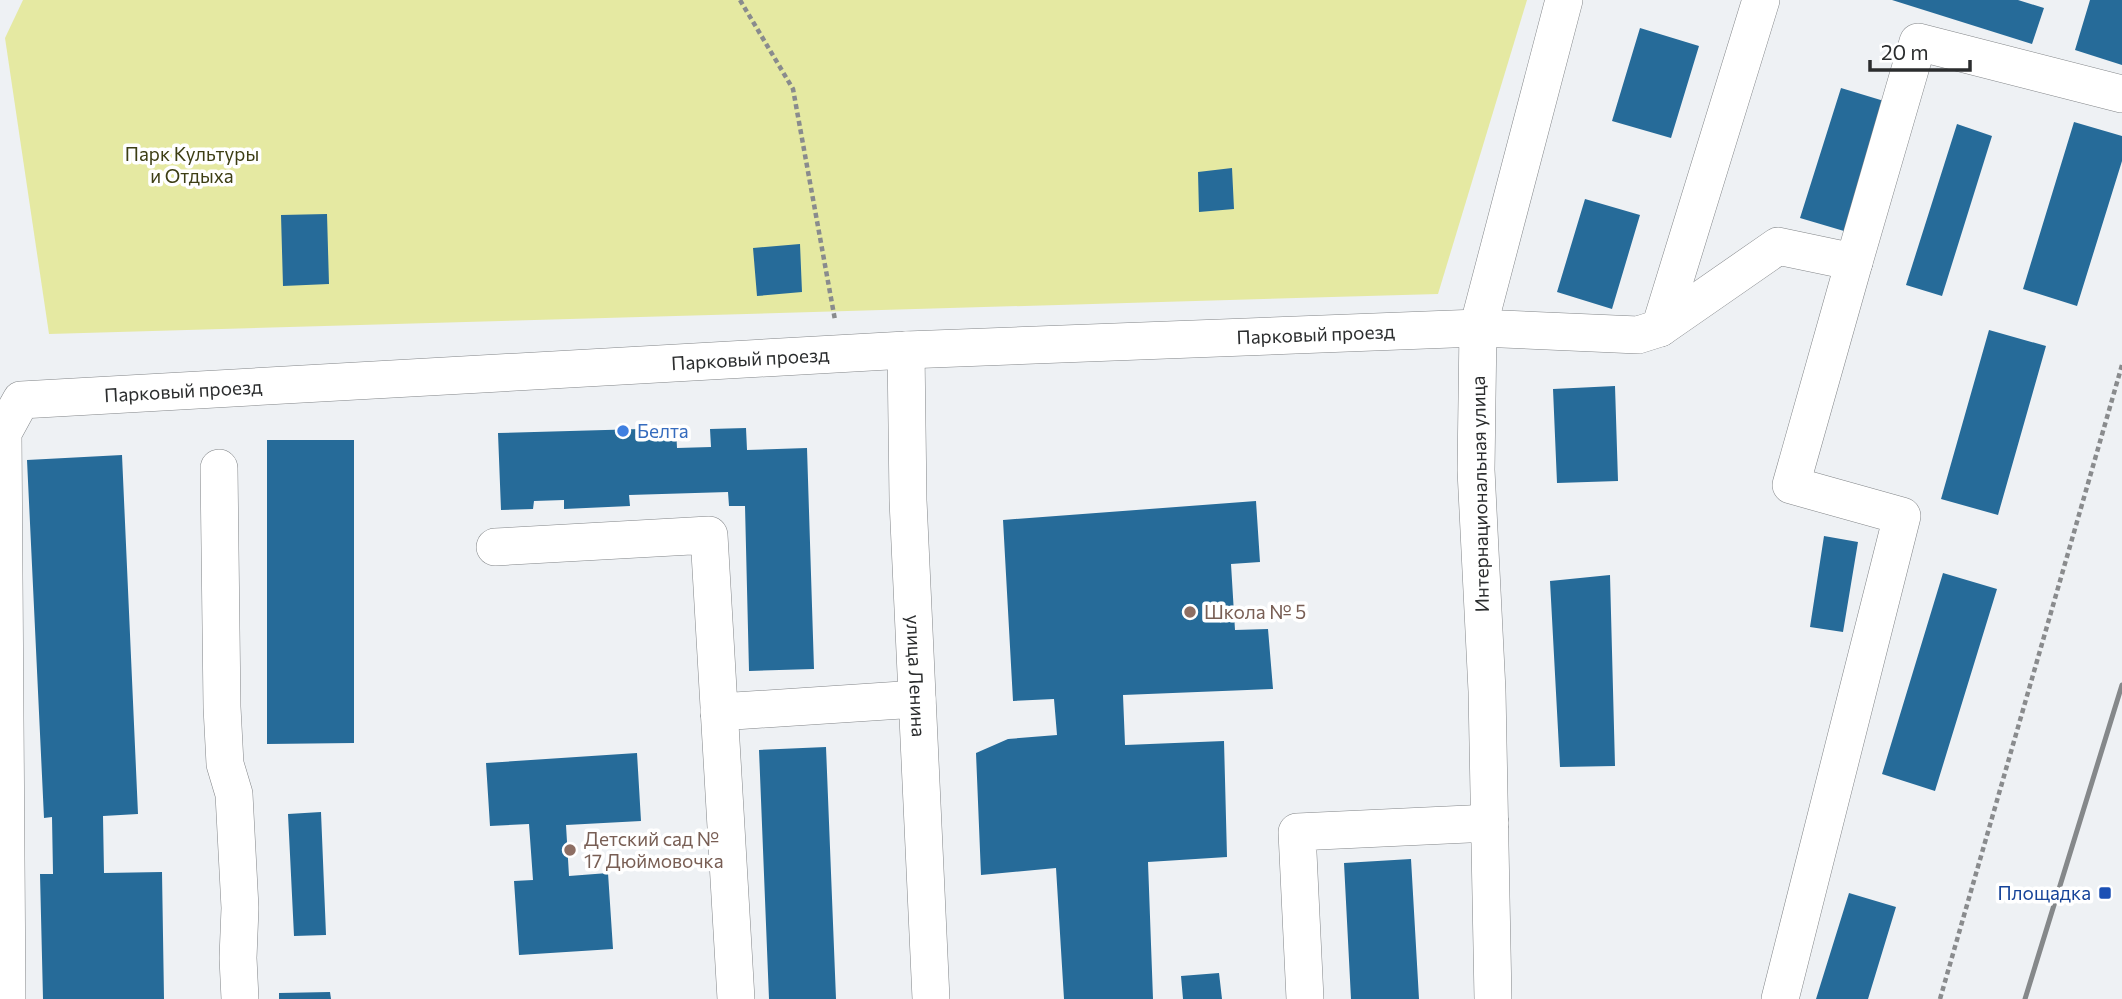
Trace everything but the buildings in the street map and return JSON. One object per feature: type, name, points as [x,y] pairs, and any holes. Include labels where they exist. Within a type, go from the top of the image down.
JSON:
[{"type":"street","name":"Интернациональная улица","points":[[1493,999],[1490,823],[1476,470],[1478,328],[1564,0]]},
{"type":"street","points":[[1660,328],[1761,0]]},
{"type":"street","points":[[1780,999],[1902,516],[1791,485],[1918,42],[2122,94]]},
{"type":"street","points":[[1660,328],[1778,246],[1854,262]]},
{"type":"street","name":"Парковый проезд","points":[[2,433],[21,400],[906,350],[1478,328],[1638,335],[1660,328]]},
{"type":"street","name":"улица Ленина","points":[[906,350],[908,500],[931,999]]},
{"type":"street","points":[[2,433],[7,999]]},
{"type":"street","points":[[219,468],[222,707],[225,764],[234,793],[240,908],[237,958],[240,999]]},
{"type":"street","points":[[495,547],[709,535],[736,999]]},
{"type":"street","points":[[719,712],[917,699]]},
{"type":"street","points":[[1305,999],[1297,832],[1490,823]]},
{"type":"path","points":[[740,0],[793,89],[841,354]]},
{"type":"path","points":[[1940,999],[2122,365]]},
{"type":"green space","name":"Парк Культуры и Отдыха","points":[[23,0],[1527,0],[1438,294],[49,334],[5,38]]},
{"type":"railway","points":[[2025,999],[2122,685]]},
{"type":"place","name":"Белта","points":[[623,431]]},
{"type":"place","name":"Школа № 5","points":[[1190,612]]},
{"type":"place","name":"Детский сад № 17 Дюймовочка","points":[[570,850]]},
{"type":"place","name":"Площадка","points":[[2105,893]]}]
